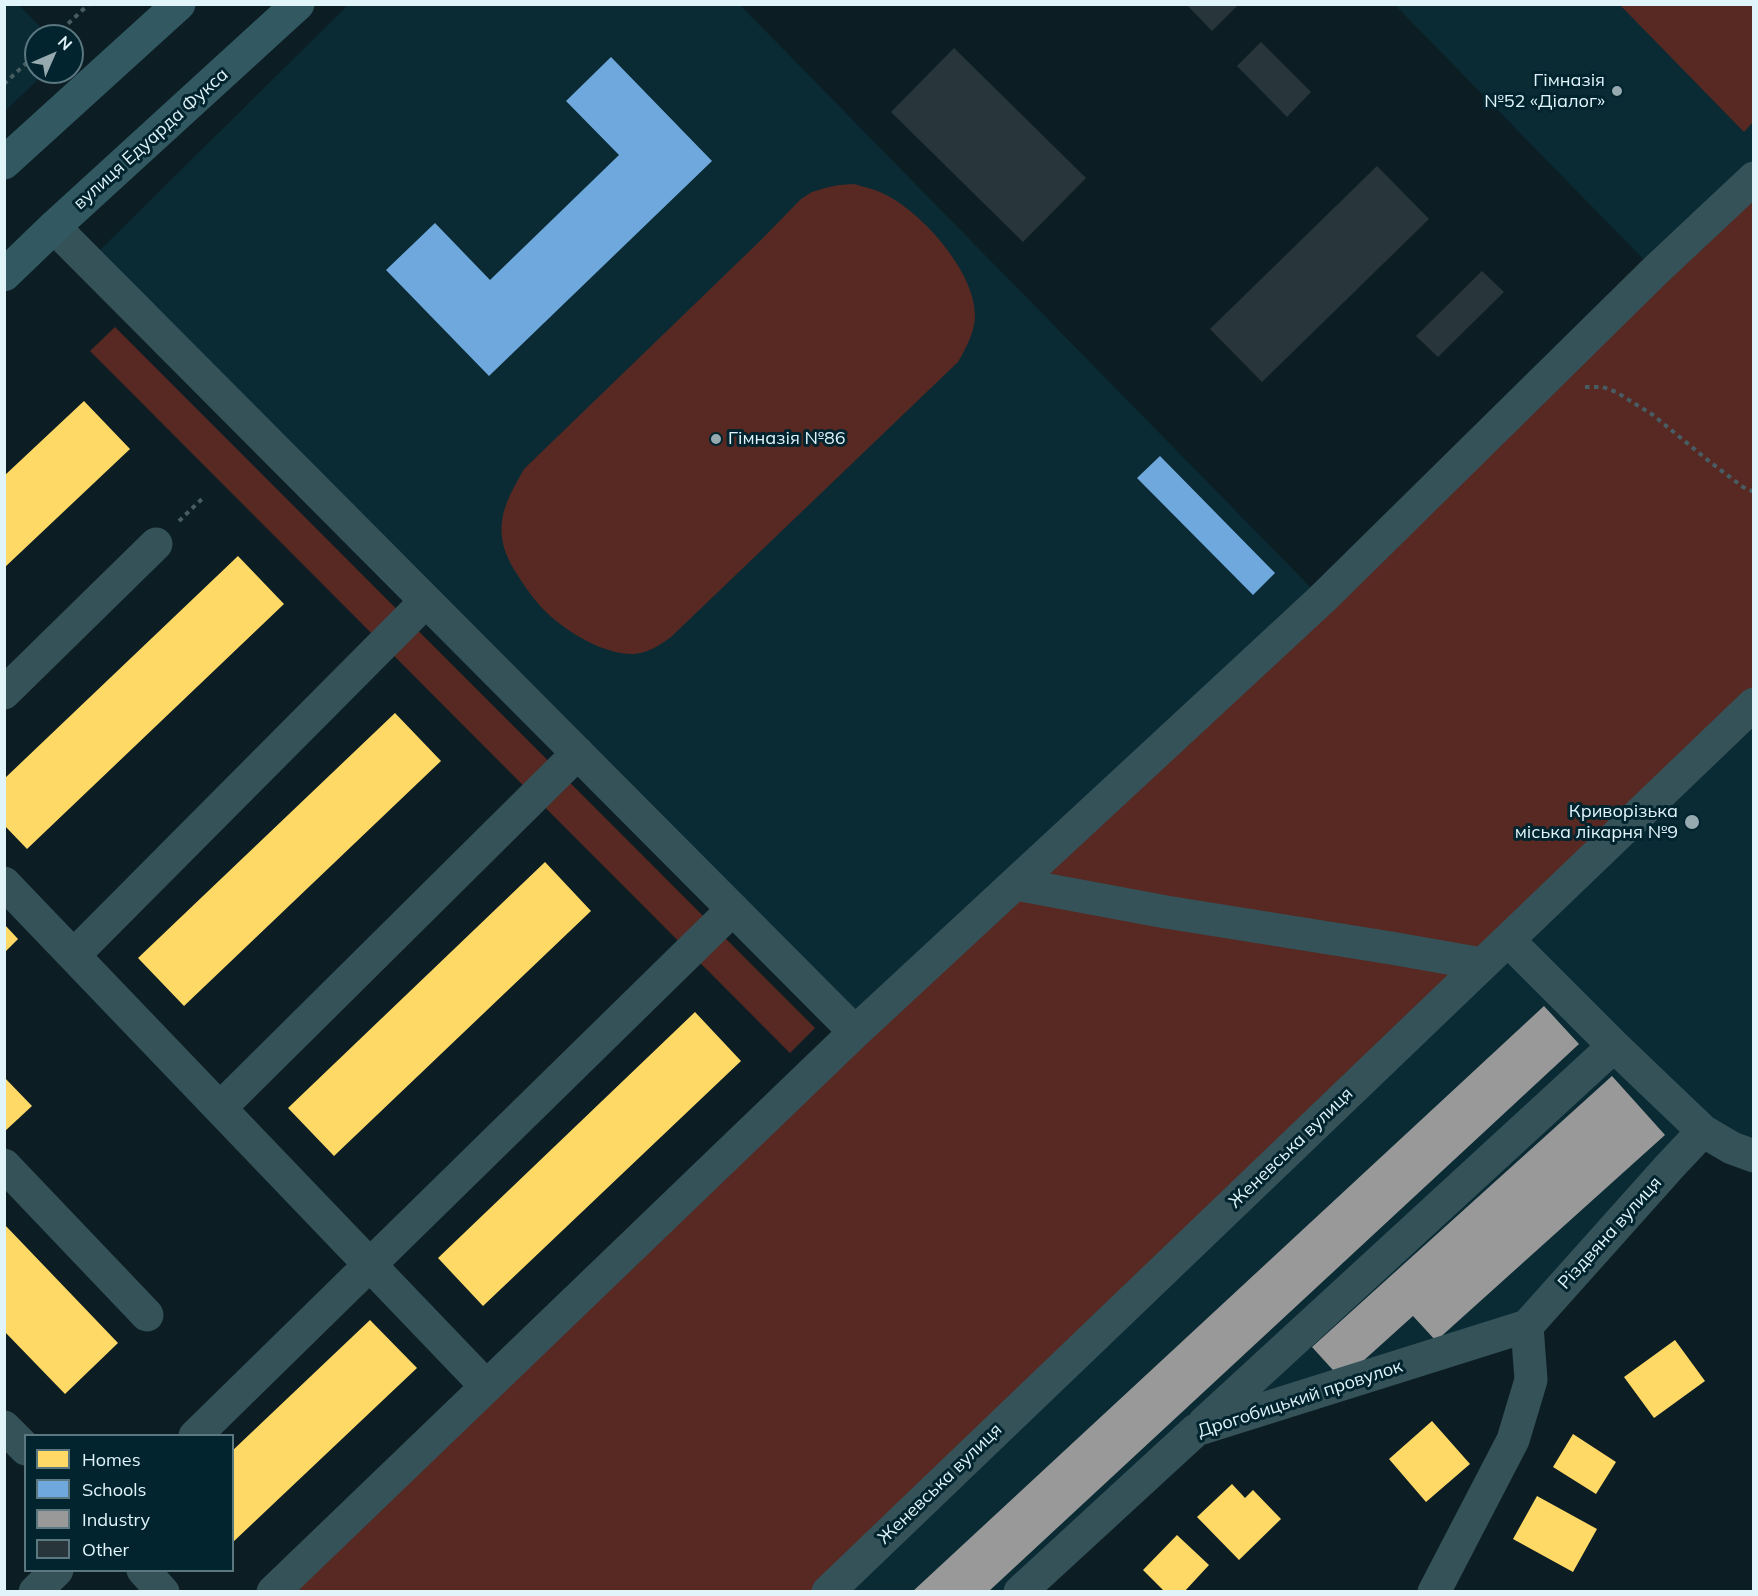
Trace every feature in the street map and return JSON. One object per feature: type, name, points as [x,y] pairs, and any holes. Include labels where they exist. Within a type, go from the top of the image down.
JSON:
[{"type":"main road","points":[[4,163],[179,4]]},
{"type":"main road","name":"вулиця Едуарда Фукса","points":[[4,275],[298,4]]},
{"type":"street","points":[[273,1592],[855,1032],[1322,599],[1647,279],[1754,178]]},
{"type":"street","points":[[54,227],[855,1032]]},
{"type":"street","points":[[4,693],[156,544]]},
{"type":"street","points":[[74,956],[426,601]]},
{"type":"street","name":"Женевська вулиця","points":[[834,1590],[1754,704]]},
{"type":"street","points":[[220,1108],[578,753]]},
{"type":"street","points":[[4,883],[486,1386]]},
{"type":"street","points":[[1016,884],[1166,912],[1482,964]]},
{"type":"street","points":[[197,1434],[733,909]]},
{"type":"street","points":[[1508,940],[1703,1131],[1732,1149],[1754,1156]]},
{"type":"street","points":[[1196,1430],[1614,1046]]},
{"type":"street","name":"Різдвяна вулиця","points":[[1527,1326],[1703,1131]]},
{"type":"street","points":[[4,1165],[147,1315]]},
{"type":"street","points":[[1434,1592],[1513,1440],[1532,1380],[1527,1326]]},
{"type":"street","name":"Дрогобицький провулок","points":[[1020,1592],[1196,1430],[1527,1326]]},
{"type":"street","points":[[4,1427],[24,1447]]},
{"type":"street","points":[[35,1592],[55,1572]]},
{"type":"street","points":[[145,1572],[163,1592]]},
{"type":"path","points":[[68,24],[89,4]]},
{"type":"path","points":[[4,84],[24,65]]},
{"type":"path","points":[[1551,373],[1582,387],[1603,387],[1616,392],[1653,415],[1710,462],[1743,487],[1754,492]]},
{"type":"shaded area","points":[[5,4],[19,5],[37,24],[24,24],[24,84],[33,84],[5,111]]},
{"type":"shaded area","name":"Гімназія №86","points":[[348,5],[740,5],[1322,599],[855,1032],[89,261]]},
{"type":"shaded area","name":"Гімназія №52 «Діалог»","points":[[1395,5],[1753,5],[1753,178],[1655,271]]},
{"type":"shaded area","points":[[1620,5],[1753,5],[1753,122],[1744,132]]},
{"type":"shaded area","points":[[1753,178],[1753,704],[829,1591],[273,1592]]},
{"type":"shaded area","points":[[854,184],[884,194],[914,214],[944,245],[966,280],[973,298],[975,321],[972,334],[958,362],[667,640],[654,648],[634,654],[610,650],[584,640],[561,625],[542,608],[524,586],[507,555],[502,537],[502,518],[511,493],[524,469],[801,199],[825,188]]},
{"type":"shaded area","points":[[115,327],[815,1028],[790,1053],[90,351]]},
{"type":"shaded area","points":[[1753,705],[1753,1138],[1703,1131],[1527,1325],[1196,1430],[1020,1591],[840,1592]]},
{"type":"building: Homes","points":[[84,401],[130,449],[4,568],[4,476]]},
{"type":"building: Homes","points":[[238,556],[284,604],[27,849],[4,825],[4,779]]},
{"type":"building: Homes","points":[[395,713],[441,761],[184,1006],[138,958]]},
{"type":"building: Homes","points":[[545,862],[591,911],[334,1156],[288,1108]]},
{"type":"building: Homes","points":[[5,925],[18,939],[5,952]]},
{"type":"building: Homes","points":[[695,1012],[741,1061],[483,1306],[438,1258]]},
{"type":"building: Homes","points":[[4,1077],[32,1106],[4,1132]]},
{"type":"building: Homes","points":[[4,1224],[118,1343],[65,1394],[4,1331]]},
{"type":"building: Homes","points":[[370,1320],[417,1368],[234,1541],[234,1449]]},
{"type":"building: Homes","points":[[1675,1340],[1705,1381],[1654,1418],[1624,1377]]},
{"type":"building: Homes","points":[[1432,1421],[1470,1464],[1426,1502],[1389,1459]]},
{"type":"building: Homes","points":[[1573,1434],[1616,1462],[1596,1494],[1553,1467]]},
{"type":"building: Homes","points":[[1232,1484],[1245,1498],[1253,1490],[1281,1519],[1239,1560],[1197,1517]]},
{"type":"building: Homes","points":[[1537,1496],[1597,1529],[1573,1572],[1513,1539]]},
{"type":"building: Homes","points":[[1177,1535],[1209,1565],[1184,1592],[1165,1592],[1143,1570]]},
{"type":"building: Schools","points":[[611,57],[712,161],[489,376],[386,270],[435,223],[490,280],[619,155],[566,101]]},
{"type":"building: Schools","points":[[1160,456],[1275,573],[1253,595],[1137,478]]},
{"type":"building: Industry","points":[[1544,1006],[1579,1044],[988,1592],[912,1592]]},
{"type":"building: Industry","points":[[1612,1076],[1665,1135],[1436,1341],[1413,1316],[1342,1380],[1312,1347]]},
{"type":"building: Other","points":[[1186,4],[1239,4],[1212,31]]},
{"type":"building: Other","points":[[1261,42],[1311,92],[1287,117],[1237,66]]},
{"type":"building: Other","points":[[954,48],[1086,178],[1023,242],[891,112]]},
{"type":"building: Other","points":[[1377,166],[1429,219],[1262,382],[1210,329]]},
{"type":"building: Other","points":[[1482,271],[1504,292],[1438,357],[1416,336]]},
{"type":"place","name":"Гімназія №52 «Діалог»","points":[[1617,91]]},
{"type":"place","name":"Гімназія №86","points":[[716,439]]},
{"type":"place","name":"Криворізька міська лікарня №9","points":[[1692,822]]}]
